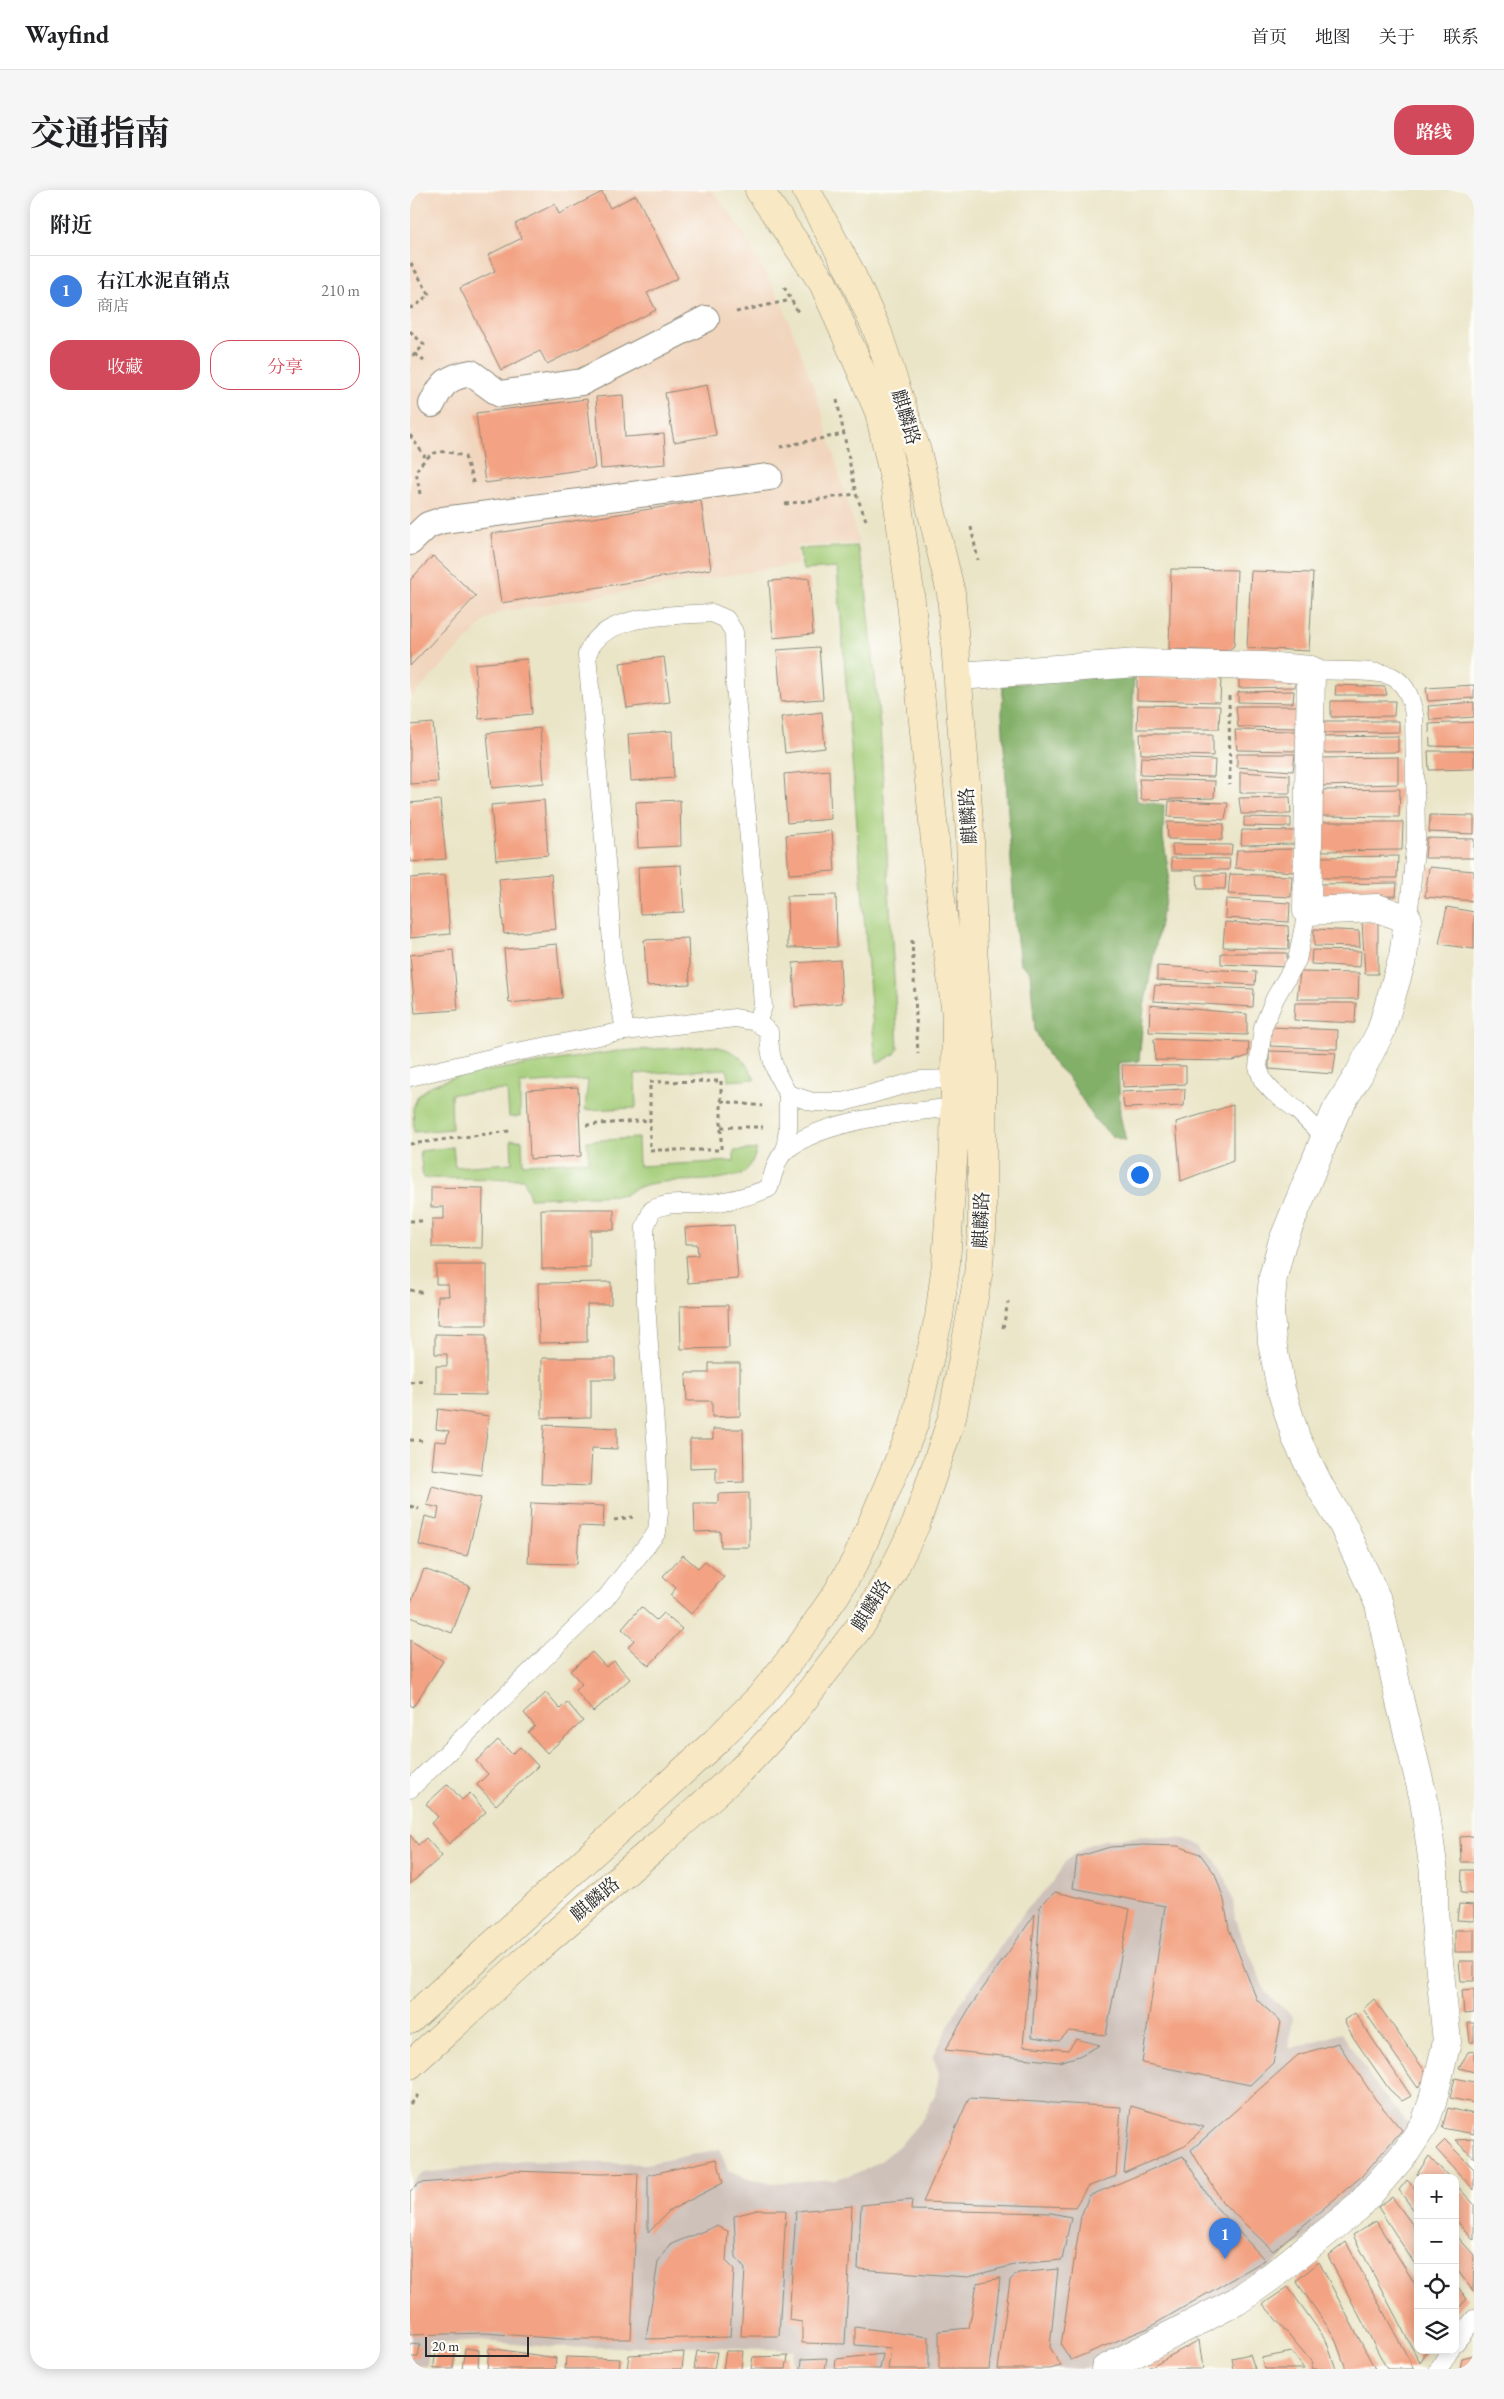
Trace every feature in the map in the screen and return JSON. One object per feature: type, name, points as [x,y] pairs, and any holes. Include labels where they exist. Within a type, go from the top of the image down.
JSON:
[{"type":"main road","name":"麒麟路","points":[[410,2020],[715,1742],[760,1697],[798,1650],[837,1593],[860,1550],[914,1425],[939,1316],[946,1264],[954,1107],[956,1015],[940,891],[910,592],[895,484],[879,412],[823,283],[758,190]]},
{"type":"main road","name":"麒麟路","points":[[410,2065],[544,1943],[741,1770],[788,1720],[864,1621],[893,1570],[916,1524],[952,1418],[978,1275],[982,1230],[982,1077],[973,948],[970,834],[951,593],[917,451],[877,330],[850,270],[806,190]]},
{"type":"street","points":[[432,404],[440,386],[456,376],[471,373],[500,394],[582,382],[706,319]]},
{"type":"street","points":[[419,534],[483,514],[768,477]]},
{"type":"street","points":[[959,676],[1138,663],[1233,665],[1311,670],[1307,911],[1377,908],[1408,919],[1403,957],[1381,1031],[1359,1074],[1336,1110],[1324,1137],[1280,1252],[1273,1277],[1270,1312],[1272,1342],[1281,1389],[1296,1438],[1320,1487],[1343,1525],[1379,1604],[1424,1800],[1434,1872],[1434,1911],[1447,2042],[1432,2103],[1424,2123],[1401,2159],[1358,2206],[1272,2276],[1237,2300],[1105,2369]]},
{"type":"lane","points":[[625,1031],[612,961],[608,883],[587,655],[591,643],[606,630],[626,621],[712,613],[726,619],[734,632],[735,685],[762,979],[763,1007],[757,1022]]},
{"type":"lane","points":[[1311,670],[1365,672],[1393,677],[1410,696],[1414,714],[1416,838],[1408,919]]},
{"type":"lane","points":[[1307,911],[1297,960],[1274,998],[1263,1027],[1258,1067],[1263,1081],[1273,1092],[1296,1110],[1324,1137]]},
{"type":"lane","points":[[410,1077],[516,1052],[625,1031],[735,1018],[757,1022],[768,1032],[769,1052],[775,1074],[787,1102],[788,1128],[784,1151],[774,1170],[769,1188],[753,1195],[702,1204],[665,1204],[652,1210],[646,1226],[646,1304],[657,1453],[659,1512],[657,1532],[648,1547],[605,1599],[410,1789]]},
{"type":"lane","points":[[787,1102],[844,1102],[920,1080],[955,1079]]},
{"type":"lane","points":[[784,1151],[809,1136],[843,1124],[954,1107]]},
{"type":"lane","points":[[1459,2338],[1474,2319]]},
{"type":"lane","points":[[1439,2369],[1448,2354]]},
{"type":"path","points":[[410,262],[429,294],[416,306],[410,308]]},
{"type":"path","points":[[706,319],[771,303],[792,300]]},
{"type":"path","points":[[410,331],[424,345],[410,359]]},
{"type":"path","points":[[410,435],[426,457]]},
{"type":"path","points":[[419,534],[416,471],[426,457],[447,450],[465,456],[483,514]]},
{"type":"path","points":[[969,521],[979,565]]},
{"type":"path","points":[[1230,785],[1228,703],[1233,665]]},
{"type":"path","points":[[721,1081],[721,1101],[721,1150],[650,1150],[650,1082],[721,1081]]},
{"type":"path","points":[[721,1101],[787,1102]]},
{"type":"path","points":[[586,1125],[651,1120]]},
{"type":"path","points":[[721,1126],[788,1128]]},
{"type":"path","points":[[410,1144],[510,1131]]},
{"type":"path","points":[[410,1221],[425,1221]]},
{"type":"path","points":[[410,1290],[425,1293]]},
{"type":"path","points":[[1002,1337],[1008,1300]]},
{"type":"path","points":[[410,1382],[426,1380]]},
{"type":"path","points":[[410,1440],[426,1441]]},
{"type":"path","points":[[410,1506],[419,1509]]},
{"type":"path","points":[[410,2104],[423,2091]]},
{"type":"shaded area","points":[[410,190],[712,190],[741,229],[782,303],[817,396],[859,543],[796,546],[798,564],[499,612],[486,620],[410,699]]},
{"type":"shaded area","points":[[1145,1836],[1185,1839],[1203,1846],[1215,1860],[1226,1879],[1233,1900],[1235,1919],[1266,1993],[1293,2017],[1289,2049],[1342,2033],[1380,2091],[1414,2129],[1369,2185],[1268,2269],[1138,2342],[1085,2369],[792,2369],[794,2350],[691,2346],[559,2348],[481,2341],[430,2344],[427,2366],[410,2365],[410,2183],[423,2173],[524,2161],[646,2164],[720,2149],[728,2171],[751,2180],[772,2183],[836,2179],[861,2172],[882,2160],[902,2143],[924,2117],[936,2092],[939,2073],[933,2057],[960,2003],[1028,1907],[1053,1882],[1066,1860],[1088,1845],[1104,1840]]},
{"type":"green space","points":[[857,546],[865,577],[880,727],[898,1049],[895,1054],[877,1063],[837,568],[803,570],[799,549]]},
{"type":"green space","points":[[1134,674],[1132,734],[1137,801],[1164,805],[1163,837],[1169,875],[1144,1007],[1139,1061],[1118,1063],[1120,1115],[1126,1141],[1112,1136],[1096,1121],[1067,1076],[1051,1061],[1035,1030],[1030,972],[1020,963],[1015,925],[1002,714],[1003,685]]},
{"type":"green space","points":[[714,1046],[729,1050],[739,1056],[755,1079],[728,1081],[727,1069],[635,1074],[636,1108],[585,1110],[588,1080],[520,1084],[520,1117],[509,1117],[507,1090],[451,1094],[452,1129],[414,1132],[413,1108],[418,1096],[430,1086],[460,1075],[618,1051]]},
{"type":"green space","points":[[638,1138],[639,1166],[734,1161],[734,1151],[757,1149],[750,1165],[740,1175],[716,1179],[647,1184],[625,1195],[530,1198],[524,1179],[423,1178],[420,1151],[453,1147],[455,1167],[512,1163],[511,1140],[522,1140],[523,1164],[589,1161],[587,1141]]},
{"type":"building","points":[[602,192],[610,208],[636,195],[678,278],[647,293],[656,310],[547,364],[540,351],[501,370],[460,288],[495,271],[488,255],[522,238],[515,224],[555,204],[559,214]]},
{"type":"building","points":[[707,385],[716,435],[674,442],[665,393]]},
{"type":"building","points":[[623,395],[625,437],[664,434],[666,464],[601,469],[596,397]]},
{"type":"building","points":[[587,399],[595,468],[485,483],[476,413]]},
{"type":"building","points":[[701,501],[711,569],[501,603],[491,534]]},
{"type":"building","points":[[433,556],[476,596],[410,666],[410,580]]},
{"type":"building","points":[[1171,569],[1237,570],[1234,646],[1227,651],[1169,649]]},
{"type":"building","points":[[1251,571],[1313,573],[1309,651],[1247,648]]},
{"type":"building","points":[[809,578],[813,634],[773,638],[769,581]]},
{"type":"building","points":[[819,647],[823,699],[781,702],[777,650]]},
{"type":"building","points":[[664,657],[670,702],[627,708],[620,663]]},
{"type":"building","points":[[527,659],[532,714],[479,719],[475,664]]},
{"type":"building","points":[[1137,677],[1221,678],[1220,702],[1137,700]]},
{"type":"building","points":[[1239,678],[1295,678],[1295,687],[1239,688]]},
{"type":"building","points":[[1336,685],[1385,687],[1387,695],[1335,695]]},
{"type":"building","points":[[1474,685],[1474,698],[1428,701],[1426,688]]},
{"type":"building","points":[[1294,691],[1293,703],[1238,702],[1238,692]]},
{"type":"building","points":[[1331,701],[1395,701],[1394,716],[1331,717]]},
{"type":"building","points":[[1474,702],[1474,717],[1430,720],[1428,706]]},
{"type":"building","points":[[1138,705],[1220,706],[1219,729],[1137,729]]},
{"type":"building","points":[[1236,706],[1299,706],[1297,728],[1238,727]]},
{"type":"building","points":[[822,712],[825,748],[785,753],[781,717]]},
{"type":"building","points":[[1321,721],[1399,721],[1399,732],[1321,733]]},
{"type":"building","points":[[1474,722],[1474,747],[1430,746],[1429,724]]},
{"type":"building","points":[[433,723],[438,782],[410,784],[410,725]]},
{"type":"building","points":[[540,728],[544,783],[492,788],[487,733]]},
{"type":"building","points":[[1235,730],[1297,731],[1296,751],[1237,750]]},
{"type":"building","points":[[672,731],[674,778],[631,781],[628,734]]},
{"type":"building","points":[[1140,734],[1213,734],[1213,756],[1141,754]]},
{"type":"building","points":[[1398,736],[1398,752],[1320,753],[1319,737]]},
{"type":"building","points":[[1428,751],[1474,751],[1474,769],[1429,770]]},
{"type":"building","points":[[1237,754],[1295,754],[1293,771],[1237,767]]},
{"type":"building","points":[[1141,757],[1215,760],[1214,777],[1140,775]]},
{"type":"building","points":[[1398,757],[1398,784],[1320,786],[1319,758]]},
{"type":"building","points":[[829,770],[831,819],[787,823],[784,774]]},
{"type":"building","points":[[1240,772],[1290,775],[1290,793],[1240,793]]},
{"type":"building","points":[[1139,779],[1215,781],[1214,798],[1141,800]]},
{"type":"building","points":[[1400,789],[1399,817],[1320,816],[1318,790]]},
{"type":"building","points":[[1290,797],[1291,814],[1241,814],[1239,798]]},
{"type":"building","points":[[440,800],[446,859],[410,862],[410,803]]},
{"type":"building","points":[[544,800],[548,855],[496,860],[491,805]]},
{"type":"building","points":[[680,800],[681,846],[638,848],[636,802]]},
{"type":"building","points":[[1169,801],[1228,803],[1225,820],[1168,817]]},
{"type":"building","points":[[1430,815],[1474,816],[1474,834],[1429,832]]},
{"type":"building","points":[[1244,817],[1291,818],[1291,827],[1244,826]]},
{"type":"building","points":[[1167,822],[1224,824],[1222,840],[1168,839]]},
{"type":"building","points":[[1318,822],[1403,822],[1402,850],[1320,851]]},
{"type":"building","points":[[1242,830],[1298,831],[1297,844],[1241,845]]},
{"type":"building","points":[[832,831],[835,871],[789,874],[786,835]]},
{"type":"building","points":[[1427,838],[1474,839],[1474,858],[1425,858]]},
{"type":"building","points":[[1172,844],[1232,845],[1231,855],[1173,855]]},
{"type":"building","points":[[1295,849],[1295,872],[1235,868],[1237,850]]},
{"type":"building","points":[[1398,856],[1397,878],[1319,878],[1319,857]]},
{"type":"building","points":[[1171,858],[1230,859],[1229,870],[1172,870]]},
{"type":"building","points":[[681,865],[684,912],[640,914],[638,867]]},
{"type":"building","points":[[1429,867],[1474,871],[1474,901],[1425,897]]},
{"type":"building","points":[[551,874],[556,929],[504,934],[499,879]]},
{"type":"building","points":[[1226,874],[1225,889],[1198,889],[1197,875]]},
{"type":"building","points":[[1230,874],[1292,876],[1291,897],[1228,894]]},
{"type":"building","points":[[445,875],[450,934],[410,938],[410,878]]},
{"type":"building","points":[[1397,883],[1396,896],[1319,898],[1318,884]]},
{"type":"building","points":[[836,895],[837,947],[788,948],[787,896]]},
{"type":"building","points":[[1226,899],[1290,903],[1289,922],[1225,918]]},
{"type":"building","points":[[1447,907],[1474,912],[1474,949],[1439,944]]},
{"type":"building","points":[[1378,920],[1378,974],[1365,974],[1362,922]]},
{"type":"building","points":[[1225,922],[1288,926],[1289,949],[1223,947]]},
{"type":"building","points":[[1314,929],[1359,931],[1360,947],[1314,946]]},
{"type":"building","points":[[688,938],[690,984],[647,986],[644,940]]},
{"type":"building","points":[[557,944],[562,998],[509,1003],[504,949]]},
{"type":"building","points":[[453,950],[458,1010],[415,1013],[410,955]]},
{"type":"building","points":[[1312,950],[1361,951],[1360,967],[1311,964]]},
{"type":"building","points":[[1221,953],[1287,953],[1287,967],[1221,964]]},
{"type":"building","points":[[840,960],[842,1003],[795,1007],[793,963]]},
{"type":"building","points":[[1157,966],[1256,972],[1255,985],[1157,980]]},
{"type":"building","points":[[1300,972],[1359,973],[1358,999],[1297,999]]},
{"type":"building","points":[[1155,985],[1254,989],[1253,1007],[1153,1001]]},
{"type":"building","points":[[1295,1003],[1356,1003],[1355,1023],[1294,1020]]},
{"type":"building","points":[[1150,1005],[1247,1014],[1247,1035],[1149,1032]]},
{"type":"building","points":[[1271,1027],[1338,1030],[1337,1049],[1270,1046]]},
{"type":"building","points":[[1154,1039],[1249,1042],[1248,1056],[1233,1061],[1155,1060]]},
{"type":"building","points":[[1269,1051],[1336,1053],[1333,1074],[1269,1069]]},
{"type":"building","points":[[1122,1065],[1186,1066],[1186,1084],[1123,1087]]},
{"type":"building","points":[[578,1087],[581,1156],[530,1159],[527,1090]]},
{"type":"building","points":[[1185,1089],[1184,1106],[1124,1108],[1122,1092]]},
{"type":"building","points":[[1233,1105],[1233,1161],[1181,1181],[1176,1122]]},
{"type":"building","points":[[431,1187],[483,1188],[482,1248],[432,1247],[432,1219],[444,1219],[444,1207],[431,1207]]},
{"type":"building","points":[[541,1209],[614,1209],[614,1230],[590,1230],[590,1268],[542,1269]]},
{"type":"building","points":[[734,1225],[738,1279],[688,1283],[686,1256],[698,1255],[697,1244],[686,1244],[685,1228]]},
{"type":"building","points":[[436,1265],[487,1265],[487,1325],[437,1325],[438,1296],[449,1296],[448,1284],[436,1284]]},
{"type":"building","points":[[611,1282],[611,1304],[587,1304],[587,1342],[539,1343],[538,1283]]},
{"type":"building","points":[[728,1305],[729,1348],[681,1349],[680,1306]]},
{"type":"building","points":[[435,1334],[486,1335],[486,1395],[436,1394],[436,1366],[447,1366],[447,1354],[435,1354]]},
{"type":"building","points":[[542,1358],[615,1358],[615,1379],[591,1379],[591,1417],[542,1418]]},
{"type":"building","points":[[709,1363],[740,1363],[740,1416],[712,1417],[712,1401],[687,1401],[686,1373],[709,1373]]},
{"type":"building","points":[[438,1409],[489,1416],[481,1475],[432,1469],[435,1441],[446,1442],[449,1431],[436,1429]]},
{"type":"building","points":[[544,1425],[617,1428],[617,1449],[592,1448],[590,1486],[541,1484]]},
{"type":"building","points":[[713,1429],[743,1429],[744,1482],[716,1483],[716,1467],[690,1468],[690,1439],[713,1439]]},
{"type":"building","points":[[432,1486],[481,1498],[467,1556],[419,1545],[425,1516],[437,1519],[439,1508],[427,1505]]},
{"type":"building","points":[[749,1493],[749,1547],[721,1547],[720,1531],[695,1532],[694,1503],[718,1503],[718,1494]]},
{"type":"building","points":[[531,1503],[604,1506],[603,1527],[579,1526],[577,1564],[528,1563]]},
{"type":"building","points":[[683,1555],[698,1568],[705,1561],[724,1577],[691,1614],[670,1595],[676,1588],[663,1576]]},
{"type":"building","points":[[424,1569],[470,1586],[452,1633],[410,1617],[410,1605]]},
{"type":"building","points":[[641,1607],[656,1620],[663,1613],[682,1629],[649,1666],[628,1647],[634,1640],[622,1629]]},
{"type":"building","points":[[410,1640],[443,1661],[413,1707],[410,1705]]},
{"type":"building","points":[[592,1652],[606,1667],[614,1661],[630,1679],[593,1712],[575,1690],[582,1684],[570,1671]]},
{"type":"building","points":[[546,1693],[560,1709],[567,1702],[583,1721],[547,1753],[528,1732],[535,1726],[524,1713]]},
{"type":"building","points":[[498,1740],[512,1754],[520,1747],[538,1766],[496,1805],[477,1785],[488,1774],[476,1761]]},
{"type":"building","points":[[448,1784],[462,1800],[470,1793],[486,1812],[449,1844],[431,1823],[438,1817],[426,1804]]},
{"type":"building","points":[[410,1835],[418,1845],[426,1838],[442,1856],[410,1884]]},
{"type":"building","points":[[1474,1836],[1474,1862],[1461,1862],[1460,1837]]},
{"type":"building","points":[[1143,1845],[1178,1846],[1200,1854],[1215,1874],[1224,1900],[1229,1929],[1257,2000],[1281,2022],[1273,2063],[1250,2085],[1142,2063],[1165,1906],[1073,1888],[1077,1857],[1110,1847]]},
{"type":"building","points":[[1462,1870],[1474,1870],[1474,1894],[1461,1893]]},
{"type":"building","points":[[1055,1892],[1130,1909],[1106,2035],[1069,2031],[1059,2041],[1032,2037],[1040,1906]]},
{"type":"building","points":[[1459,1904],[1474,1905],[1474,1921],[1457,1920]]},
{"type":"building","points":[[1035,1914],[1023,2046],[1068,2050],[1076,2039],[1100,2045],[1079,2056],[1059,2062],[945,2050],[970,2007]]},
{"type":"building","points":[[1455,1930],[1474,1930],[1474,1952],[1455,1952]]},
{"type":"building","points":[[1459,1961],[1474,1961],[1474,1981],[1461,1981]]},
{"type":"building","points":[[1474,1989],[1474,2013],[1464,2014],[1462,1990]]},
{"type":"building","points":[[1374,1999],[1427,2074],[1418,2088],[1363,2009]]},
{"type":"building","points":[[1355,2013],[1411,2096],[1402,2101],[1389,2089],[1353,2037],[1344,2020]]},
{"type":"building","points":[[1468,2023],[1474,2023],[1474,2042],[1470,2042]]},
{"type":"building","points":[[1338,2043],[1376,2100],[1402,2130],[1362,2176],[1273,2251],[1223,2203],[1191,2150],[1298,2055]]},
{"type":"building","points":[[1474,2051],[1474,2072],[1459,2068],[1468,2052]]},
{"type":"building","points":[[1455,2078],[1474,2082],[1474,2103],[1450,2098]]},
{"type":"building","points":[[969,2098],[1121,2107],[1116,2176],[1087,2187],[1075,2207],[923,2202]]},
{"type":"building","points":[[1131,2106],[1204,2127],[1185,2146],[1124,2173]]},
{"type":"building","points":[[1448,2108],[1474,2114],[1474,2134],[1442,2128]]},
{"type":"building","points":[[1474,2139],[1474,2158],[1455,2140]]},
{"type":"building","points":[[1445,2140],[1474,2169],[1474,2190],[1436,2149]]},
{"type":"building","points":[[1183,2156],[1214,2205],[1265,2260],[1148,2328],[1071,2360],[1061,2345],[1081,2216],[1089,2196]]},
{"type":"building","points":[[1429,2156],[1446,2174],[1417,2174]]},
{"type":"building","points":[[717,2159],[723,2183],[669,2211],[648,2233],[648,2175]]},
{"type":"building","points":[[513,2171],[601,2174],[638,2173],[631,2339],[563,2339],[485,2333],[410,2335],[410,2191],[420,2183],[469,2179]]},
{"type":"building","points":[[1407,2180],[1414,2188],[1414,2211],[1399,2190]]},
{"type":"building","points":[[1459,2188],[1474,2204],[1474,2240],[1459,2223]]},
{"type":"building","points":[[1392,2197],[1414,2227],[1414,2263],[1378,2207]]},
{"type":"building","points":[[912,2200],[911,2210],[1051,2213],[1071,2217],[1062,2260],[1018,2264],[968,2277],[858,2269],[861,2205]]},
{"type":"building","points":[[852,2206],[845,2344],[802,2343],[802,2322],[789,2320],[796,2211]]},
{"type":"building","points":[[757,2210],[786,2210],[779,2336],[741,2336],[745,2269],[736,2257],[734,2216]]},
{"type":"building","points":[[1376,2221],[1414,2283],[1414,2352],[1353,2235]]},
{"type":"building","points":[[716,2226],[728,2231],[726,2261],[734,2269],[730,2337],[646,2339],[658,2262],[669,2245]]},
{"type":"building","points":[[1459,2238],[1474,2255],[1473,2291],[1459,2272]]},
{"type":"building","points":[[1346,2242],[1414,2369],[1387,2369],[1328,2256]]},
{"type":"building","points":[[1319,2262],[1375,2369],[1346,2369],[1334,2336],[1296,2281]]},
{"type":"building","points":[[1058,2269],[1050,2347],[1061,2366],[1050,2369],[998,2369],[1010,2280],[1018,2273]]},
{"type":"building","points":[[1000,2278],[989,2369],[939,2369],[939,2331],[969,2328],[977,2283]]},
{"type":"building","points":[[1288,2287],[1326,2340],[1336,2369],[1313,2369],[1311,2361],[1263,2304]]},
{"type":"building","points":[[1459,2288],[1467,2299],[1459,2308]]},
{"type":"building","points":[[855,2327],[929,2337],[929,2369],[888,2369],[891,2348],[855,2345]]},
{"type":"building","points":[[1199,2340],[1203,2369],[1146,2369]]},
{"type":"building","points":[[410,2344],[420,2345],[418,2357],[410,2357]]},
{"type":"building","points":[[465,2348],[479,2350],[478,2369],[462,2369]]},
{"type":"building","points":[[489,2348],[556,2358],[555,2369],[487,2369]]},
{"type":"building","points":[[697,2351],[717,2352],[714,2369],[694,2369]]},
{"type":"building","points":[[726,2351],[743,2351],[741,2369],[723,2369]]},
{"type":"building","points":[[436,2352],[455,2352],[453,2369],[433,2369]]},
{"type":"building","points":[[684,2352],[682,2369],[627,2369],[629,2355]]},
{"type":"building","points":[[1292,2352],[1304,2369],[1265,2369],[1261,2358]]},
{"type":"building","points":[[883,2354],[880,2369],[835,2369],[836,2359]]},
{"type":"building","points":[[1250,2354],[1255,2369],[1234,2369],[1232,2358]]},
{"type":"building","points":[[1415,2354],[1425,2354],[1420,2363]]},
{"type":"building","points":[[1474,2355],[1474,2369],[1460,2369],[1462,2358]]},
{"type":"building","points":[[788,2356],[786,2369],[751,2369],[753,2357]]},
{"type":"building","points":[[566,2357],[620,2359],[619,2369],[565,2369]]},
{"type":"building","points":[[827,2358],[825,2369],[801,2369],[802,2359]]},
{"type":"place","name":"右江水泥直销点","points":[[1225,2259]]}]
